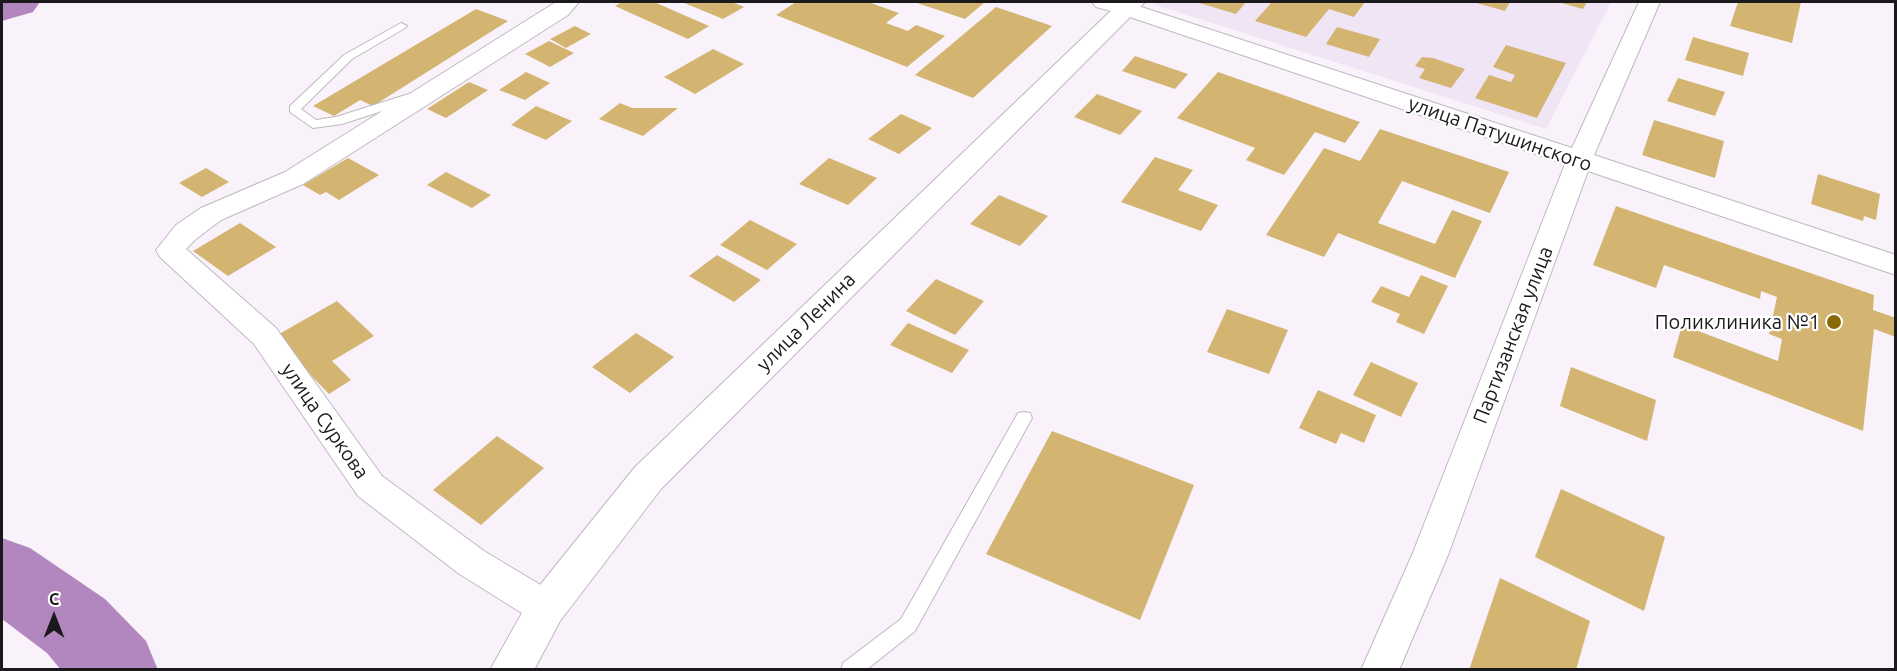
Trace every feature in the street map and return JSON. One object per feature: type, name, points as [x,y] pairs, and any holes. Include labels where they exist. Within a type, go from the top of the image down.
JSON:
[{"type":"main road","name":"улица Ленина","points":[[511,669],[546,609],[648,478],[1121,4]]},
{"type":"street","points":[[432,91],[560,10],[568,2]]},
{"type":"street","name":"Партизанская улица","points":[[1380,669],[1430,555],[1579,161],[1650,2]]},
{"type":"street","name":"улица Патушинского","points":[[1121,4],[1579,161],[1896,265]]},
{"type":"street","name":"улица Суркова","points":[[432,91],[294,178],[211,214],[186,232],[170,250],[265,336],[370,486],[471,562],[546,609]]},
{"type":"lane","points":[[401,26],[348,57],[294,109],[313,124],[330,122],[432,91]]},
{"type":"lane","points":[[850,669],[908,625],[1024,418]]},
{"type":"shaded area","points":[[1158,2],[1611,2],[1546,129],[1155,5]]},
{"type":"building","points":[[622,2],[654,2],[709,26],[688,39],[615,6]]},
{"type":"building","points":[[682,2],[732,2],[744,7],[723,19]]},
{"type":"building","points":[[796,2],[868,2],[899,13],[886,23],[908,31],[916,25],[945,36],[907,67],[776,15]]},
{"type":"building","points":[[914,2],[985,2],[965,19]]},
{"type":"building","points":[[1196,2],[1246,2],[1236,14]]},
{"type":"building","points":[[1272,2],[1365,2],[1354,17],[1329,9],[1306,37],[1255,21]]},
{"type":"building","points":[[1473,2],[1510,2],[1505,11]]},
{"type":"building","points":[[1558,2],[1587,2],[1583,9]]},
{"type":"building","points":[[1738,2],[1801,2],[1792,43],[1730,26]]},
{"type":"building","points":[[996,7],[1052,26],[973,98],[915,75]]},
{"type":"building","points":[[476,9],[508,21],[373,106],[360,100],[334,116],[313,106]]},
{"type":"building","points":[[575,26],[591,34],[566,48],[550,39]]},
{"type":"building","points":[[1337,27],[1380,39],[1369,57],[1326,44]]},
{"type":"building","points":[[1693,37],[1749,53],[1743,76],[1685,60]]},
{"type":"building","points":[[549,41],[574,53],[550,67],[525,54]]},
{"type":"building","points":[[1506,45],[1566,63],[1537,118],[1475,98],[1489,75],[1511,82],[1515,75],[1493,67]]},
{"type":"building","points":[[713,49],[744,64],[695,94],[664,77]]},
{"type":"building","points":[[1135,56],[1188,74],[1175,89],[1122,71]]},
{"type":"building","points":[[1422,57],[1433,58],[1465,69],[1451,88],[1419,78],[1425,69],[1415,66]]},
{"type":"building","points":[[526,72],[550,83],[525,100],[499,90]]},
{"type":"building","points":[[1218,72],[1360,122],[1345,143],[1315,132],[1284,175],[1246,160],[1255,148],[1177,118]]},
{"type":"building","points":[[1678,78],[1725,92],[1715,116],[1667,101]]},
{"type":"building","points":[[469,82],[488,90],[446,118],[427,109]]},
{"type":"building","points":[[1097,94],[1142,111],[1120,135],[1074,117]]},
{"type":"building","points":[[620,103],[632,108],[678,108],[643,136],[599,119]]},
{"type":"building","points":[[536,106],[572,121],[546,140],[511,125]]},
{"type":"building","points":[[901,114],[932,128],[899,154],[868,139]]},
{"type":"building","points":[[1654,120],[1724,141],[1715,178],[1642,155]]},
{"type":"building","points":[[1380,129],[1509,172],[1490,213],[1402,181],[1378,223],[1435,244],[1452,210],[1482,221],[1455,278],[1338,233],[1324,257],[1266,235],[1324,148],[1360,161]]},
{"type":"building","points":[[1155,157],[1193,170],[1178,190],[1218,205],[1201,231],[1121,202]]},
{"type":"building","points":[[348,158],[379,175],[339,200],[326,192],[320,195],[303,185]]},
{"type":"building","points":[[829,158],[877,178],[848,205],[799,184]]},
{"type":"building","points":[[206,168],[229,182],[202,197],[179,183]]},
{"type":"building","points":[[446,172],[491,195],[472,208],[427,185]]},
{"type":"building","points":[[1818,174],[1880,194],[1876,220],[1864,216],[1863,221],[1811,204]]},
{"type":"building","points":[[999,195],[1048,216],[1020,246],[970,224]]},
{"type":"building","name":"Поликлиника №1","points":[[1616,206],[1874,295],[1873,310],[1896,318],[1896,337],[1874,329],[1863,431],[1673,357],[1682,325],[1778,361],[1782,339],[1769,334],[1777,297],[1761,291],[1760,299],[1664,265],[1656,288],[1593,265]]},
{"type":"building","points":[[750,220],[797,244],[767,270],[720,245]]},
{"type":"building","points":[[240,223],[276,247],[228,276],[193,251]]},
{"type":"building","points":[[717,255],[761,280],[734,302],[689,276]]},
{"type":"building","points":[[1421,275],[1448,286],[1424,334],[1396,322],[1400,314],[1371,302],[1381,286],[1409,297]]},
{"type":"building","points":[[936,279],[984,301],[955,335],[906,311]]},
{"type":"building","points":[[337,301],[374,336],[332,361],[351,380],[329,394],[274,337]]},
{"type":"building","points":[[1227,309],[1288,330],[1269,374],[1207,352]]},
{"type":"building","points":[[908,323],[969,350],[952,373],[890,345]]},
{"type":"building","points":[[636,333],[674,357],[630,393],[592,367]]},
{"type":"building","points":[[1371,362],[1418,383],[1401,417],[1353,395]]},
{"type":"building","points":[[1571,367],[1656,400],[1647,441],[1560,406]]},
{"type":"building","points":[[1318,390],[1376,415],[1364,443],[1341,433],[1336,444],[1299,428]]},
{"type":"building","points":[[1052,431],[1194,485],[1140,620],[986,554]]},
{"type":"building","points":[[497,436],[544,468],[481,525],[433,490]]},
{"type":"building","points":[[1561,489],[1665,537],[1644,611],[1535,557]]},
{"type":"building","points":[[1500,578],[1590,621],[1576,670],[1469,670]]},
{"type":"waterway","points":[[2,7],[16,2]]},
{"type":"waterway","points":[[2,573],[76,626],[116,670]]},
{"type":"place","name":"Поликлиника №1","points":[[1834,322]]}]
